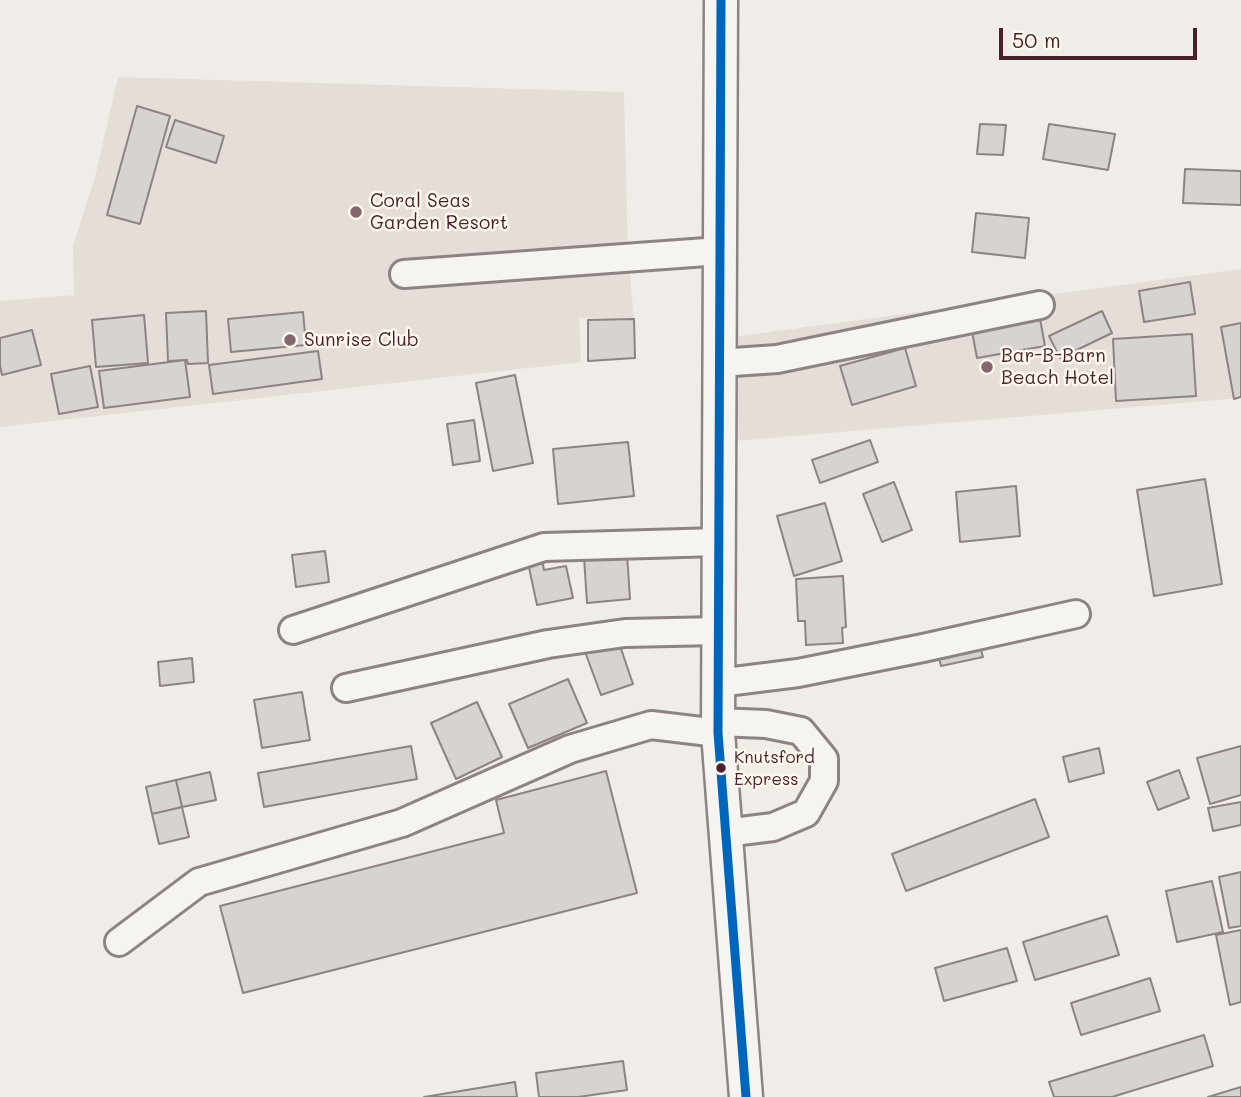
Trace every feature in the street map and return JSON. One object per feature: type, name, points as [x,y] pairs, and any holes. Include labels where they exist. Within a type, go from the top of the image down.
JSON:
[{"type":"main road","points":[[721,0],[718,728],[746,1097]]},
{"type":"street","points":[[404,274],[720,251]]},
{"type":"street","points":[[719,363],[777,359],[1040,305]]},
{"type":"street","points":[[293,630],[544,547],[718,542]]},
{"type":"street","points":[[718,684],[798,673],[1076,614]]},
{"type":"street","points":[[346,688],[548,644],[625,633],[718,631]]},
{"type":"street","points":[[119,942],[199,882],[402,823],[570,749],[651,724],[718,728],[766,724],[801,731],[824,759],[824,781],[806,813],[774,827],[725,833]]},
{"type":"shaded area","points":[[118,77],[624,92],[628,254],[634,319],[579,318],[581,362],[0,427],[0,301],[74,295],[73,246],[95,177]]},
{"type":"shaded area","name":"Bar-B-Barn Beach Hotel","points":[[1241,269],[1241,398],[735,441],[732,337]]},
{"type":"building","points":[[137,106],[170,116],[140,224],[107,215]]},
{"type":"building","points":[[175,120],[224,136],[216,163],[166,147]]},
{"type":"building","points":[[980,124],[1006,125],[1003,155],[977,154]]},
{"type":"building","points":[[1049,124],[1115,134],[1108,170],[1043,159]]},
{"type":"building","points":[[1185,169],[1241,171],[1241,205],[1183,203]]},
{"type":"building","points":[[976,213],[1029,218],[1025,258],[972,252]]},
{"type":"building","points":[[1190,282],[1195,314],[1144,322],[1139,291]]},
{"type":"building","points":[[206,311],[208,363],[168,361],[166,313]]},
{"type":"building","points":[[1102,311],[1112,333],[1060,358],[1049,336]]},
{"type":"building","points":[[303,312],[306,345],[231,352],[228,319]]},
{"type":"building","points":[[144,315],[148,363],[96,367],[92,320]]},
{"type":"building","points":[[634,319],[635,358],[588,361],[588,320]]},
{"type":"building","points":[[1040,319],[1045,346],[977,358],[972,331]]},
{"type":"building","points":[[1241,323],[1241,397],[1234,399],[1221,327]]},
{"type":"building","points":[[32,330],[41,365],[2,375],[0,338]]},
{"type":"building","points":[[1192,334],[1196,396],[1116,401],[1113,339]]},
{"type":"building","points":[[905,348],[916,386],[852,405],[840,366]]},
{"type":"building","points":[[318,351],[322,379],[213,394],[209,365]]},
{"type":"building","points":[[185,360],[190,397],[104,408],[99,371]]},
{"type":"building","points":[[90,366],[98,407],[59,414],[51,374]]},
{"type":"building","points":[[515,375],[533,463],[493,471],[476,383]]},
{"type":"building","points":[[474,420],[480,461],[453,465],[447,424]]},
{"type":"building","points":[[870,440],[878,462],[820,483],[812,460]]},
{"type":"building","points":[[628,442],[634,496],[558,504],[553,449]]},
{"type":"building","points":[[1205,479],[1222,584],[1154,596],[1137,490]]},
{"type":"building","points":[[894,482],[912,530],[882,542],[863,494]]},
{"type":"building","points":[[1016,486],[1020,536],[960,542],[956,492]]},
{"type":"building","points":[[825,503],[842,561],[794,576],[777,516]]},
{"type":"building","points":[[325,551],[329,582],[296,587],[292,555]]},
{"type":"building","points":[[627,554],[630,599],[587,603],[584,557]]},
{"type":"building","points":[[541,555],[544,570],[566,566],[573,598],[537,605],[527,558]]},
{"type":"building","points":[[843,576],[846,627],[842,628],[843,643],[806,645],[805,621],[798,621],[796,579]]},
{"type":"building","points":[[617,637],[633,684],[601,695],[584,649]]},
{"type":"building","points":[[980,646],[983,657],[941,666],[938,654]]},
{"type":"building","points":[[192,658],[194,682],[160,686],[158,662]]},
{"type":"building","points":[[568,679],[587,723],[528,748],[509,704]]},
{"type":"building","points":[[302,692],[310,740],[262,748],[254,700]]},
{"type":"building","points":[[477,702],[502,757],[456,779],[431,723]]},
{"type":"building","points":[[411,746],[417,779],[264,807],[258,773]]},
{"type":"building","points":[[1241,746],[1241,795],[1210,804],[1197,758]]},
{"type":"building","points":[[1099,748],[1104,773],[1069,782],[1063,757]]},
{"type":"building","points":[[1179,770],[1189,798],[1158,810],[1147,782]]},
{"type":"building","points":[[606,771],[637,893],[243,993],[220,906],[504,833],[496,800]]},
{"type":"building","points":[[210,772],[216,800],[182,807],[176,780]]},
{"type":"building","points":[[176,780],[182,807],[152,814],[146,787]]},
{"type":"building","points":[[1035,799],[1049,837],[906,891],[892,854]]},
{"type":"building","points":[[1241,802],[1241,825],[1213,831],[1208,808]]},
{"type":"building","points":[[182,807],[189,837],[159,844],[152,814]]},
{"type":"building","points":[[1241,872],[1241,926],[1229,928],[1219,877]]},
{"type":"building","points":[[1212,881],[1223,932],[1177,942],[1166,891]]},
{"type":"building","points":[[1107,916],[1119,955],[1035,980],[1023,942]]},
{"type":"building","points":[[1241,930],[1241,1002],[1230,1005],[1216,935]]},
{"type":"building","points":[[1007,948],[1017,981],[944,1001],[935,968]]},
{"type":"building","points":[[1150,978],[1160,1011],[1081,1035],[1071,1003]]},
{"type":"building","points":[[1204,1035],[1213,1066],[1112,1097],[1054,1097],[1049,1082]]},
{"type":"building","points":[[623,1061],[627,1090],[578,1097],[539,1097],[536,1073]]},
{"type":"building","points":[[515,1082],[517,1097],[424,1097]]},
{"type":"building","points":[[1241,1087],[1241,1097],[1208,1097]]},
{"type":"transit line","points":[[721,0],[718,733],[746,1097]]},
{"type":"place","name":"Coral Seas Garden Resort","points":[[356,212]]},
{"type":"place","name":"Sunrise Club","points":[[290,340]]},
{"type":"place","name":"Bar-B-Barn Beach Hotel","points":[[987,367]]},
{"type":"place","name":"Knutsford Express","points":[[721,768]]}]
